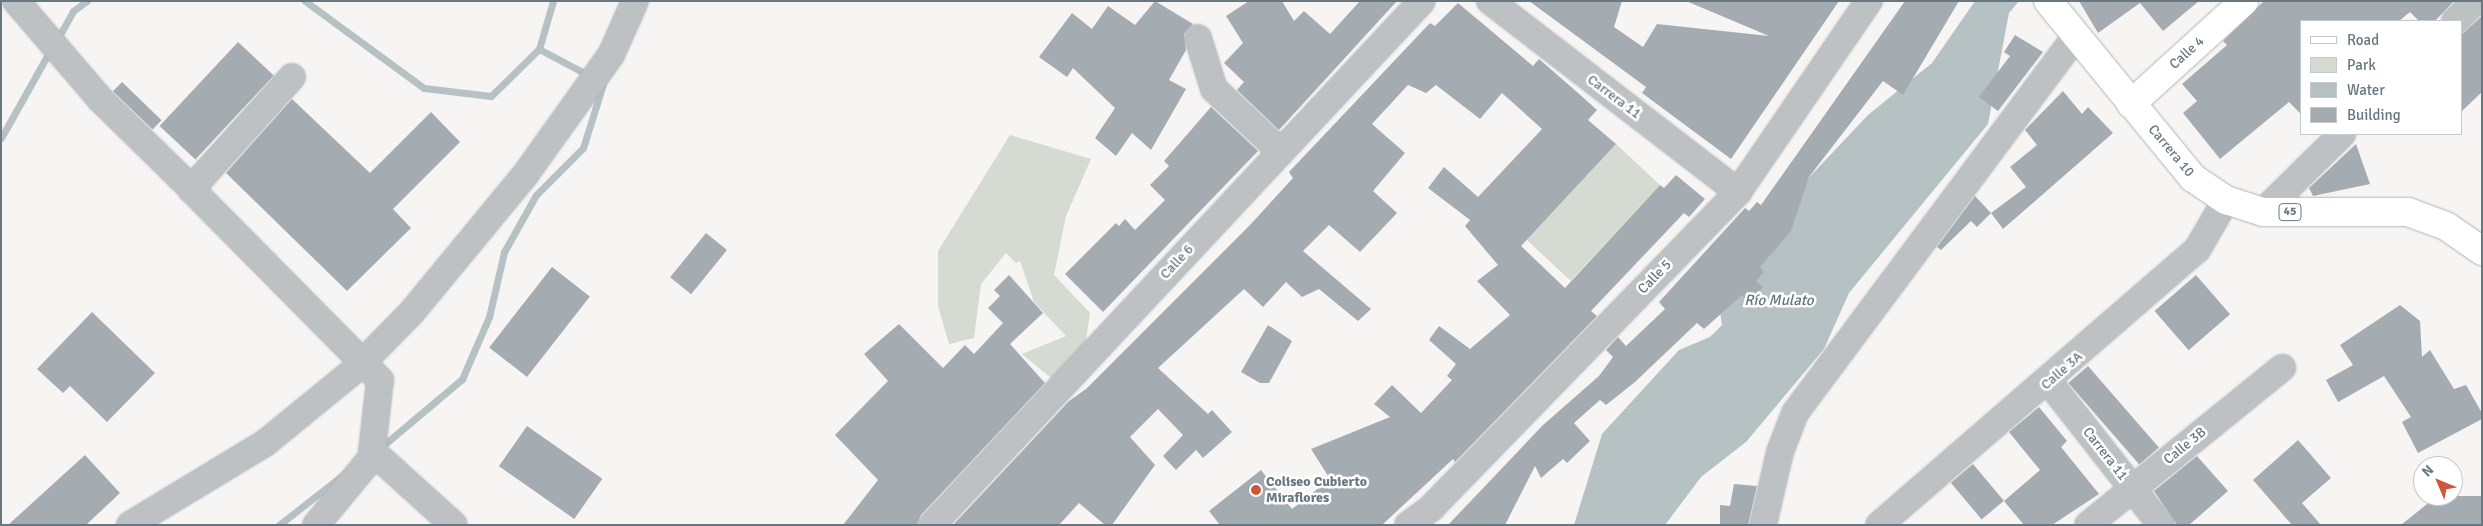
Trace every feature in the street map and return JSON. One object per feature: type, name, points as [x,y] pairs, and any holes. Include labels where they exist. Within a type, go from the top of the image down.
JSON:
[{"type":"main road","name":"Calle 4","points":[[2131,104],[2244,1]]},
{"type":"main road","name":"Carrera 10","points":[[2049,3],[2192,178],[2226,200],[2263,212],[2408,212],[2446,226],[2482,251]]},
{"type":"street","points":[[16,1],[100,99],[190,186],[363,361],[382,387],[370,446],[374,455],[454,525]]},
{"type":"street","points":[[130,525],[264,444],[363,361],[412,312],[525,175],[611,55],[634,1]]},
{"type":"street","name":"Calle 6","points":[[932,525],[1422,1]]},
{"type":"street","name":"Carrera 11","points":[[1490,1],[1738,192]]},
{"type":"street","name":"Calle 5","points":[[1408,525],[1431,508],[1738,192],[1869,1]]},
{"type":"street","points":[[2456,20],[2476,1]]},
{"type":"street","points":[[1763,525],[1780,452],[1795,413],[2075,37]]},
{"type":"street","points":[[1198,38],[1214,89],[1280,151]]},
{"type":"street","points":[[190,186],[292,77]]},
{"type":"street","points":[[2263,212],[2341,135]]},
{"type":"street","name":"Calle 3A","points":[[1879,525],[2049,382],[2197,250],[2226,200]]},
{"type":"street","name":"Calle 3B","points":[[2088,525],[2282,368]]},
{"type":"street","name":"Carrera 11","points":[[2049,382],[2161,525]]},
{"type":"street","points":[[316,525],[374,455]]},
{"type":"green space","points":[[1010,135],[1091,159],[1066,216],[1054,275],[1090,313],[1083,362],[1057,383],[1022,354],[1066,336],[1034,302],[1020,261],[1016,263],[1006,253],[981,284],[974,338],[949,344],[938,306],[938,251]]},
{"type":"green space","points":[[1616,144],[1660,185],[1571,281],[1527,240]]},
{"type":"water","name":"Río Mulato","points":[[1975,1],[2019,1],[2009,13],[1988,124],[1849,293],[1824,349],[1746,442],[1701,477],[1665,525],[1574,525],[1602,434],[1679,350],[1710,337],[1722,325],[1715,277],[1868,115],[1932,63]]},
{"type":"building","points":[[1155,1],[1193,24],[1184,34],[1186,50],[1169,80],[1186,89],[1151,150],[1132,133],[1116,156],[1095,138],[1115,108],[1073,68],[1067,77],[1039,57],[1072,13],[1092,29],[1108,6],[1135,25]]},
{"type":"building","points":[[1249,1],[1282,1],[1294,21],[1304,11],[1330,34],[1360,1],[1397,1],[1279,130],[1237,90],[1244,82],[1224,63],[1243,43],[1226,16]]},
{"type":"building","points":[[1529,1],[1622,1],[1614,27],[1643,47],[1657,24],[1769,36],[1686,1],[1839,1],[1731,159],[1642,93],[1646,87]]},
{"type":"building","points":[[1905,1],[1959,1],[1903,95],[1883,81],[1809,177],[1791,231],[1760,267],[1764,272],[1756,281],[1763,287],[1749,302],[1742,295],[1704,329],[1697,323],[1635,382],[1606,405],[1600,400],[1574,423],[1590,441],[1567,463],[1563,459],[1541,478],[1535,466],[1505,525],[1448,525],[1543,425],[1599,376],[1613,357],[1606,350],[1618,337],[1626,346],[1665,309],[1659,302],[1745,208],[1749,211],[1757,202],[1761,205]]},
{"type":"building","points":[[2079,1],[2199,1],[2163,31],[2140,3],[2098,33]]},
{"type":"building","points":[[2264,1],[2454,1],[2436,20],[2418,20],[2410,12],[2400,20],[2300,20],[2300,113],[2289,102],[2220,159],[2183,113],[2197,101],[2182,84],[2227,45],[2223,41]]},
{"type":"building","points":[[1458,3],[1533,66],[1539,59],[1577,92],[1597,110],[1588,120],[1616,144],[1521,246],[1565,288],[1660,185],[1664,188],[1676,175],[1705,199],[1689,217],[1684,213],[1591,311],[1597,316],[1455,462],[1453,459],[1382,525],[1220,525],[1209,511],[1261,470],[1292,509],[1330,479],[1311,449],[1390,417],[1374,404],[1392,385],[1421,413],[1452,380],[1447,376],[1456,364],[1429,340],[1439,326],[1470,349],[1510,315],[1477,281],[1498,265],[1465,226],[1470,220],[1428,188],[1444,167],[1478,197],[1542,129],[1502,93],[1480,119],[1436,85],[1426,93],[1408,85],[1372,124],[1405,153],[1373,191],[1397,213],[1360,252],[1329,225],[1303,251],[1371,309],[1358,321],[1319,289],[1302,297],[1286,282],[1263,307],[1244,289],[1158,368],[1208,414],[1212,410],[1232,432],[1203,458],[1196,450],[1176,470],[1163,456],[1183,435],[1158,409],[1130,437],[1155,465],[1112,525],[1105,525],[1079,503],[1059,525],[953,525],[1069,401],[1086,389],[1249,226],[1293,178],[1289,172],[1430,23],[1435,26]]},
{"type":"building","points":[[2482,16],[2482,92],[2463,110],[2463,33]]},
{"type":"building","points":[[2015,35],[2043,52],[1998,111],[1979,97],[2010,56],[2004,52]]},
{"type":"building","points":[[238,42],[274,75],[195,160],[160,126]]},
{"type":"building","points":[[122,82],[162,120],[153,130],[113,91]]},
{"type":"building","points":[[2063,91],[2082,114],[2088,107],[2113,133],[2003,229],[1991,213],[2026,187],[2010,167],[2037,145],[2025,130]]},
{"type":"building","points":[[292,99],[370,173],[431,112],[460,142],[393,209],[411,228],[347,291],[226,173]]},
{"type":"building","points":[[1211,107],[1258,151],[1103,312],[1065,274],[1116,223],[1119,226],[1125,219],[1135,230],[1165,200],[1150,185],[1169,166],[1164,161]]},
{"type":"building","points":[[2356,144],[2370,184],[2313,196],[2309,188]]},
{"type":"building","points":[[1975,196],[1991,213],[1977,227],[1971,221],[1941,250],[1937,247]]},
{"type":"building","points":[[706,233],[727,250],[691,294],[670,277]]},
{"type":"building","points":[[552,267],[590,297],[527,377],[489,347]]},
{"type":"building","points":[[1009,275],[1043,313],[1010,344],[1045,383],[921,515],[917,525],[843,525],[878,480],[835,435],[888,381],[864,354],[899,324],[943,368],[965,345],[974,354],[1003,323],[988,308],[1000,296],[994,290]]},
{"type":"building","points":[[2196,275],[2230,314],[2189,350],[2154,311]]},
{"type":"building","points":[[2400,305],[2420,321],[2422,357],[2430,350],[2454,389],[2466,385],[2482,413],[2482,419],[2418,453],[2402,422],[2411,417],[2384,376],[2338,402],[2326,380],[2353,365],[2340,345]]},
{"type":"building","points":[[92,312],[155,373],[107,422],[70,386],[63,393],[37,369]]},
{"type":"building","points":[[1268,325],[1292,341],[1269,383],[1260,383],[1241,372]]},
{"type":"building","points":[[2088,366],[2159,448],[2139,465],[2068,383]]},
{"type":"building","points":[[2039,407],[2067,441],[2061,447],[2099,494],[2052,525],[2024,525],[2004,501],[2040,470],[2009,432]]},
{"type":"building","points":[[527,426],[602,479],[574,519],[499,466]]},
{"type":"building","points":[[2298,440],[2331,478],[2302,503],[2321,525],[2292,525],[2253,480]]},
{"type":"building","points":[[85,455],[120,493],[86,525],[8,525]]},
{"type":"building","points":[[2197,456],[2228,491],[2189,525],[2177,525],[2154,491]]},
{"type":"building","points":[[1973,464],[2004,501],[1982,519],[1951,483]]},
{"type":"building","points":[[1734,484],[1757,486],[1748,525],[1720,525],[1720,505],[1730,506]]},
{"type":"building","points":[[2463,496],[2482,496],[2482,525],[2401,525],[2425,506],[2463,506]]},
{"type":"waterway","points":[[57,40],[73,11],[87,1]]},
{"type":"waterway","points":[[305,1],[424,88],[491,96],[539,49],[553,1]]},
{"type":"waterway","points":[[1,138],[51,49]]},
{"type":"waterway","points":[[539,49],[590,76]]},
{"type":"waterway","points":[[379,449],[462,379],[489,317],[504,252],[536,195],[583,148],[603,84]]},
{"type":"waterway","points":[[279,525],[344,474]]},
{"type":"place","name":"Coliseo Cubierto Miraflores","points":[[1256,490]]}]
